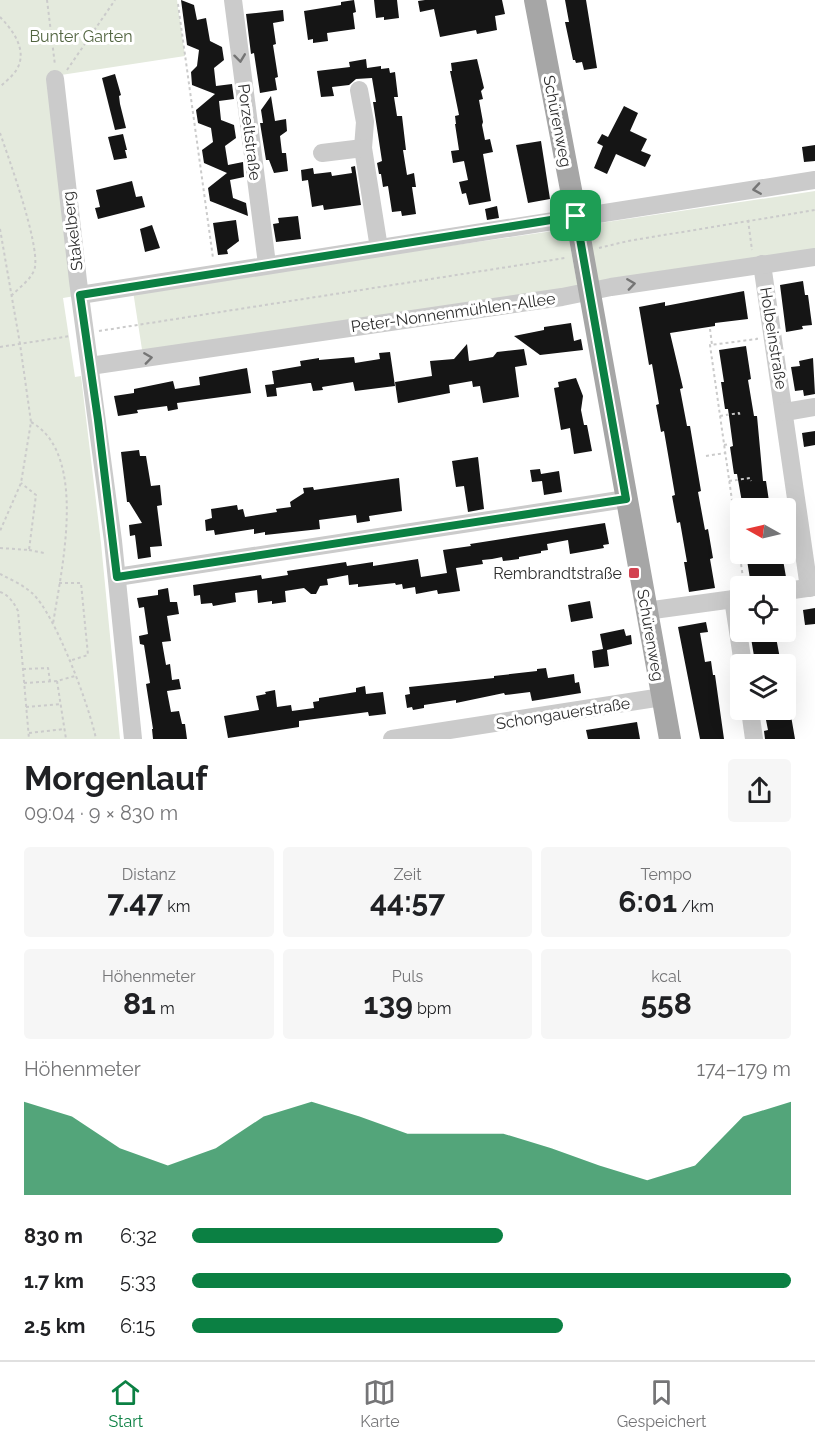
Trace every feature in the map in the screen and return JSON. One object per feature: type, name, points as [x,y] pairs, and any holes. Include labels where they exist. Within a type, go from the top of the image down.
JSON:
[{"type":"main road","name":"Schürenweg","points":[[535,0],[670,739]]},
{"type":"street","name":"Porzeltstraße","points":[[233,0],[267,264]]},
{"type":"street","name":"Stakelberg","points":[[55,79],[80,295],[117,577],[133,739]]},
{"type":"street","points":[[359,90],[365,122],[363,148],[379,248]]},
{"type":"street","points":[[322,153],[363,148]]},
{"type":"street","points":[[80,295],[815,180]]},
{"type":"street","name":"Peter-Nonnenmühlen-Allee","points":[[90,366],[562,297],[815,257]]},
{"type":"street","name":"Holbeinstraße","points":[[759,265],[812,587]]},
{"type":"street","name":"Holbeinstraße","points":[[785,412],[815,407]]},
{"type":"street","points":[[117,577],[626,499]]},
{"type":"street","points":[[796,589],[812,587]]},
{"type":"street","points":[[646,611],[730,596]]},
{"type":"street","name":"Schongauerstraße","points":[[392,739],[662,697]]},
{"type":"street","points":[[751,720],[754,739]]},
{"type":"path","points":[[47,0],[55,79]]},
{"type":"path","points":[[55,79],[66,70],[115,0]]},
{"type":"path","points":[[177,4],[215,273]]},
{"type":"path","points":[[0,17],[12,29],[20,51],[17,69],[0,87]]},
{"type":"path","points":[[0,133],[27,219],[35,258],[32,273],[12,295]]},
{"type":"path","points":[[0,347],[436,280],[566,258],[628,241],[815,210]]},
{"type":"path","points":[[748,220],[759,265]]},
{"type":"path","points":[[0,229],[31,422],[21,483],[0,531]]},
{"type":"path","points":[[710,329],[712,345],[710,345],[731,498]]},
{"type":"path","points":[[712,345],[729,345],[757,339],[756,331]]},
{"type":"path","points":[[735,409],[736,414]]},
{"type":"path","points":[[720,416],[739,413],[740,417]]},
{"type":"path","points":[[31,422],[44,430],[48,436],[59,460],[65,481],[67,520],[53,624]]},
{"type":"path","points":[[724,445],[730,444]]},
{"type":"path","points":[[706,456],[725,453]]},
{"type":"path","points":[[729,481],[746,477],[750,478],[751,482]]},
{"type":"path","points":[[21,483],[36,495],[29,550]]},
{"type":"path","points":[[0,548],[44,553]]},
{"type":"path","points":[[0,574],[33,594],[53,624],[89,710],[96,739]]},
{"type":"path","points":[[59,583],[81,583],[88,655],[69,662]]},
{"type":"path","points":[[0,592],[13,602],[18,611],[29,739]]},
{"type":"path","points":[[23,669],[48,668],[51,681]]},
{"type":"path","points":[[24,683],[57,681],[75,676]]},
{"type":"path","points":[[57,681],[66,739]]},
{"type":"path","points":[[26,707],[61,704]]},
{"type":"path","points":[[28,732],[65,729]]},
{"type":"green space","name":"Bunter Garten","points":[[0,0],[177,0],[185,56],[48,77],[75,296],[63,298],[75,377],[81,376],[101,543],[120,739],[0,739]]},
{"type":"green space","points":[[815,191],[815,254],[599,287],[587,225]]},
{"type":"green space","points":[[567,229],[578,288],[143,356],[133,291]]},
{"type":"building","points":[[181,0],[194,5],[197,20],[206,18],[210,41],[222,47],[224,60],[214,68],[216,86],[232,84],[234,99],[219,101],[221,120],[234,125],[236,138],[225,146],[228,165],[243,162],[244,177],[230,180],[233,198],[246,203],[248,216],[210,201],[208,188],[227,173],[204,163],[202,150],[213,142],[211,128],[198,123],[196,110],[215,94],[192,85],[191,72],[197,66],[199,50],[187,45]]},
{"type":"building","points":[[354,0],[355,29],[327,33],[328,41],[313,43],[313,39],[308,40],[304,11],[341,5],[341,2]]},
{"type":"building","points":[[374,0],[397,0],[399,18],[384,20],[384,17],[376,18]]},
{"type":"building","points":[[502,0],[505,14],[495,16],[497,30],[477,34],[476,30],[440,37],[434,9],[420,12],[418,1]]},
{"type":"building","points":[[565,0],[586,0],[597,68],[584,70],[582,62],[576,63],[573,60],[565,22],[569,22]]},
{"type":"building","points":[[283,10],[284,21],[273,23],[277,90],[260,93],[254,53],[251,54],[246,14]]},
{"type":"building","points":[[366,59],[367,68],[381,66],[381,69],[389,68],[390,73],[395,72],[398,97],[394,97],[397,116],[402,116],[406,150],[403,150],[407,175],[414,173],[416,187],[412,187],[416,214],[402,216],[401,211],[392,212],[388,186],[383,187],[377,163],[382,161],[373,102],[376,102],[372,78],[356,79],[349,85],[332,87],[334,96],[321,97],[317,71],[350,67],[349,62]]},
{"type":"building","points":[[477,59],[484,88],[481,91],[483,99],[479,100],[482,125],[485,140],[490,139],[493,152],[483,154],[491,201],[469,205],[466,193],[462,194],[459,182],[468,180],[464,161],[453,163],[451,151],[459,150],[455,116],[459,115],[450,71],[452,71],[451,63]]},
{"type":"building","points":[[115,74],[126,128],[115,130],[102,78]]},
{"type":"building","points":[[271,96],[275,121],[286,119],[287,131],[280,136],[282,153],[286,153],[288,171],[274,173],[269,160],[266,160],[260,123],[263,123],[261,110]]},
{"type":"building","points":[[624,106],[638,113],[630,131],[647,139],[641,151],[651,155],[645,167],[616,154],[607,174],[594,168],[603,146],[597,143],[602,134],[608,137]]},
{"type":"building","points":[[123,134],[127,158],[114,160],[108,137]]},
{"type":"building","points":[[541,141],[550,199],[528,203],[516,145]]},
{"type":"building","points":[[815,145],[815,161],[804,162],[802,147]]},
{"type":"building","points":[[355,166],[361,205],[324,210],[323,205],[312,207],[308,180],[302,181],[301,170],[313,168],[314,174],[331,172],[332,176],[352,173],[351,167]]},
{"type":"building","points":[[132,181],[136,197],[142,196],[145,207],[98,219],[95,208],[100,207],[96,190]]},
{"type":"building","points":[[497,206],[499,218],[487,220],[485,209]]},
{"type":"building","points":[[298,216],[301,239],[276,242],[273,224],[279,223],[278,218]]},
{"type":"building","points":[[236,220],[239,241],[227,250],[228,254],[218,255],[213,223]]},
{"type":"building","points":[[152,225],[160,248],[145,252],[140,229]]},
{"type":"building","points":[[803,281],[805,295],[808,295],[812,325],[786,332],[780,285]]},
{"type":"building","points":[[744,291],[748,319],[715,323],[715,326],[670,333],[683,388],[680,389],[687,426],[690,426],[705,530],[708,529],[713,558],[710,559],[715,588],[689,592],[684,562],[687,562],[680,522],[677,523],[672,496],[675,495],[664,431],[661,432],[652,364],[649,365],[639,307],[665,302],[665,306]]},
{"type":"building","points":[[571,323],[574,341],[581,339],[583,350],[540,355],[514,336],[544,330],[544,327]]},
{"type":"building","points":[[467,344],[469,361],[493,357],[497,352],[524,349],[527,365],[515,367],[519,397],[483,403],[480,386],[473,387],[472,381],[449,385],[450,393],[398,403],[395,382],[432,376],[430,361],[454,359]]},
{"type":"building","points":[[746,346],[751,379],[748,380],[754,416],[757,416],[763,481],[766,481],[769,498],[741,498],[737,474],[734,474],[730,447],[733,446],[728,409],[725,409],[721,382],[724,382],[719,350]]},
{"type":"building","points":[[390,352],[395,386],[355,391],[353,382],[322,387],[323,390],[313,391],[309,383],[276,388],[277,396],[267,397],[265,385],[274,384],[272,371],[301,366],[300,361],[354,357],[355,363],[380,359],[379,353]]},
{"type":"building","points":[[813,358],[815,394],[804,396],[803,390],[795,391],[791,367],[800,366],[799,361]]},
{"type":"building","points":[[247,368],[251,393],[177,403],[178,409],[168,411],[167,406],[137,410],[138,413],[118,416],[114,396],[134,393],[134,389],[173,381],[175,389],[200,385],[199,377]]},
{"type":"building","points":[[576,378],[583,396],[581,410],[584,425],[587,425],[592,451],[574,454],[570,428],[561,430],[554,388],[559,387],[558,382]]},
{"type":"building","points":[[815,431],[815,445],[804,447],[802,433]]},
{"type":"building","points":[[139,450],[140,456],[146,456],[151,486],[160,485],[162,505],[157,506],[162,546],[150,547],[151,557],[138,559],[135,535],[130,536],[129,525],[142,523],[127,502],[121,452]]},
{"type":"building","points":[[478,457],[484,509],[468,512],[464,486],[456,487],[452,461]]},
{"type":"building","points":[[540,469],[541,474],[559,471],[562,492],[544,495],[542,481],[532,482],[530,470]]},
{"type":"building","points":[[399,478],[402,511],[369,516],[370,521],[357,523],[356,515],[319,520],[320,529],[265,535],[265,532],[254,534],[254,529],[215,535],[214,530],[206,531],[205,520],[212,518],[211,509],[237,505],[238,510],[243,509],[245,517],[277,512],[276,509],[291,507],[290,502],[304,493],[303,488],[313,487],[314,490]]},
{"type":"building","points":[[605,523],[609,544],[603,545],[604,548],[570,554],[568,540],[547,544],[548,550],[519,557],[519,559],[503,561],[502,557],[482,560],[483,564],[456,568],[460,591],[438,594],[437,590],[416,594],[415,587],[403,589],[402,584],[396,585],[395,583],[358,587],[358,584],[349,585],[348,575],[327,579],[328,585],[320,586],[316,594],[311,594],[304,588],[285,591],[286,602],[272,604],[272,601],[258,603],[257,590],[235,593],[236,602],[213,606],[212,603],[201,604],[200,595],[194,596],[193,585],[261,575],[262,579],[288,575],[287,571],[346,562],[347,566],[373,562],[373,566],[418,559],[421,577],[447,573],[443,550]]},
{"type":"building","points":[[748,564],[784,564],[786,576],[750,576]]},
{"type":"building","points":[[168,588],[170,602],[177,602],[179,614],[167,616],[171,641],[162,642],[166,665],[170,664],[172,680],[179,679],[181,689],[167,691],[171,712],[179,711],[182,724],[185,724],[187,739],[153,739],[146,684],[150,683],[144,645],[140,644],[139,636],[148,634],[144,607],[139,608],[137,598],[158,595],[158,590]]},
{"type":"building","points":[[590,601],[593,618],[571,622],[568,605]]},
{"type":"building","points":[[815,608],[815,624],[805,625],[803,610]]},
{"type":"building","points":[[706,622],[708,632],[700,633],[705,662],[711,661],[713,675],[715,675],[724,739],[700,739],[678,627]]},
{"type":"building","points":[[624,629],[626,636],[631,635],[632,644],[607,650],[609,666],[594,668],[592,651],[603,649],[600,634]]},
{"type":"building","points":[[752,642],[777,642],[779,654],[754,654]]},
{"type":"building","points":[[546,668],[548,678],[574,674],[575,683],[579,682],[581,693],[532,701],[530,692],[505,695],[504,693],[456,703],[456,700],[424,705],[424,708],[413,710],[412,707],[407,708],[405,695],[410,694],[409,687],[494,678],[494,676]]},
{"type":"building","points":[[365,686],[366,694],[383,692],[386,714],[369,716],[368,712],[299,721],[299,727],[228,738],[224,716],[259,710],[256,696],[266,694],[265,692],[275,690],[277,707],[291,705],[292,711],[314,708],[313,702],[319,701],[319,698],[356,692],[356,688]]},
{"type":"building","points":[[766,720],[792,720],[795,739],[765,739],[764,731],[768,730]]},
{"type":"building","points":[[637,722],[640,739],[588,739],[586,730]]},
{"type":"place","name":"Rembrandtstraße","points":[[634,573]]},
{"type":"route","points":[[576,216],[626,499],[117,577],[80,295],[576,216]]}]
